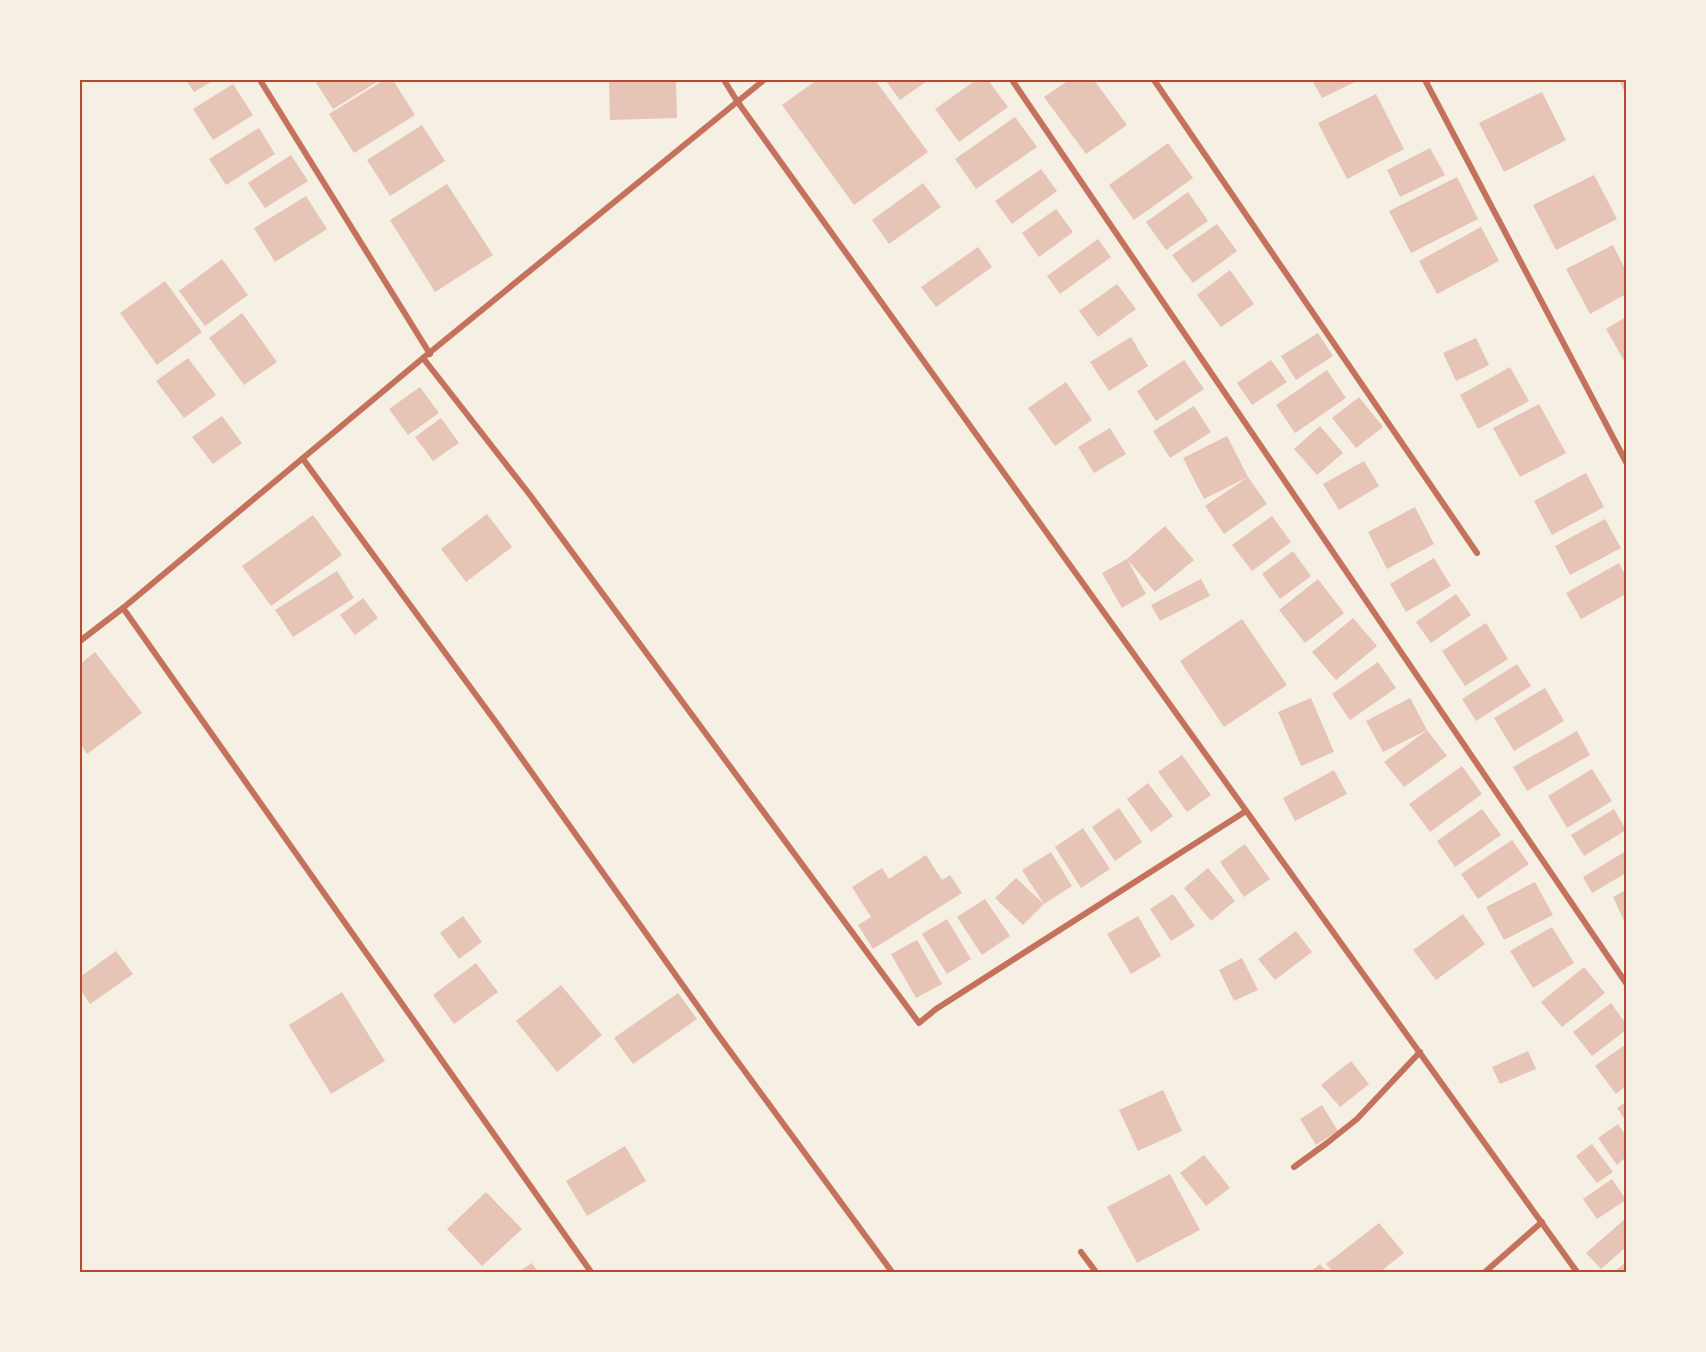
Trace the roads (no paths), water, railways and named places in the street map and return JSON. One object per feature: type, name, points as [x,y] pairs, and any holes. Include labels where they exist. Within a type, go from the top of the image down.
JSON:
[{"type":"street","points":[[260,80],[430,354]]},
{"type":"street","points":[[724,80],[1577,1272]]},
{"type":"street","points":[[80,641],[764,80]]},
{"type":"street","points":[[1012,80],[1626,983]]},
{"type":"street","points":[[1154,80],[1477,553]]},
{"type":"street","points":[[1425,80],[1626,462]]},
{"type":"street","points":[[423,358],[537,504],[919,1023],[936,1009],[1246,811]]},
{"type":"street","points":[[303,459],[498,725],[716,1032],[892,1272]]},
{"type":"street","points":[[123,608],[591,1272]]},
{"type":"street","points":[[1294,1167],[1357,1119],[1420,1052]]},
{"type":"street","points":[[1485,1272],[1542,1222]]},
{"type":"street","points":[[1081,1252],[1096,1272]]}]
